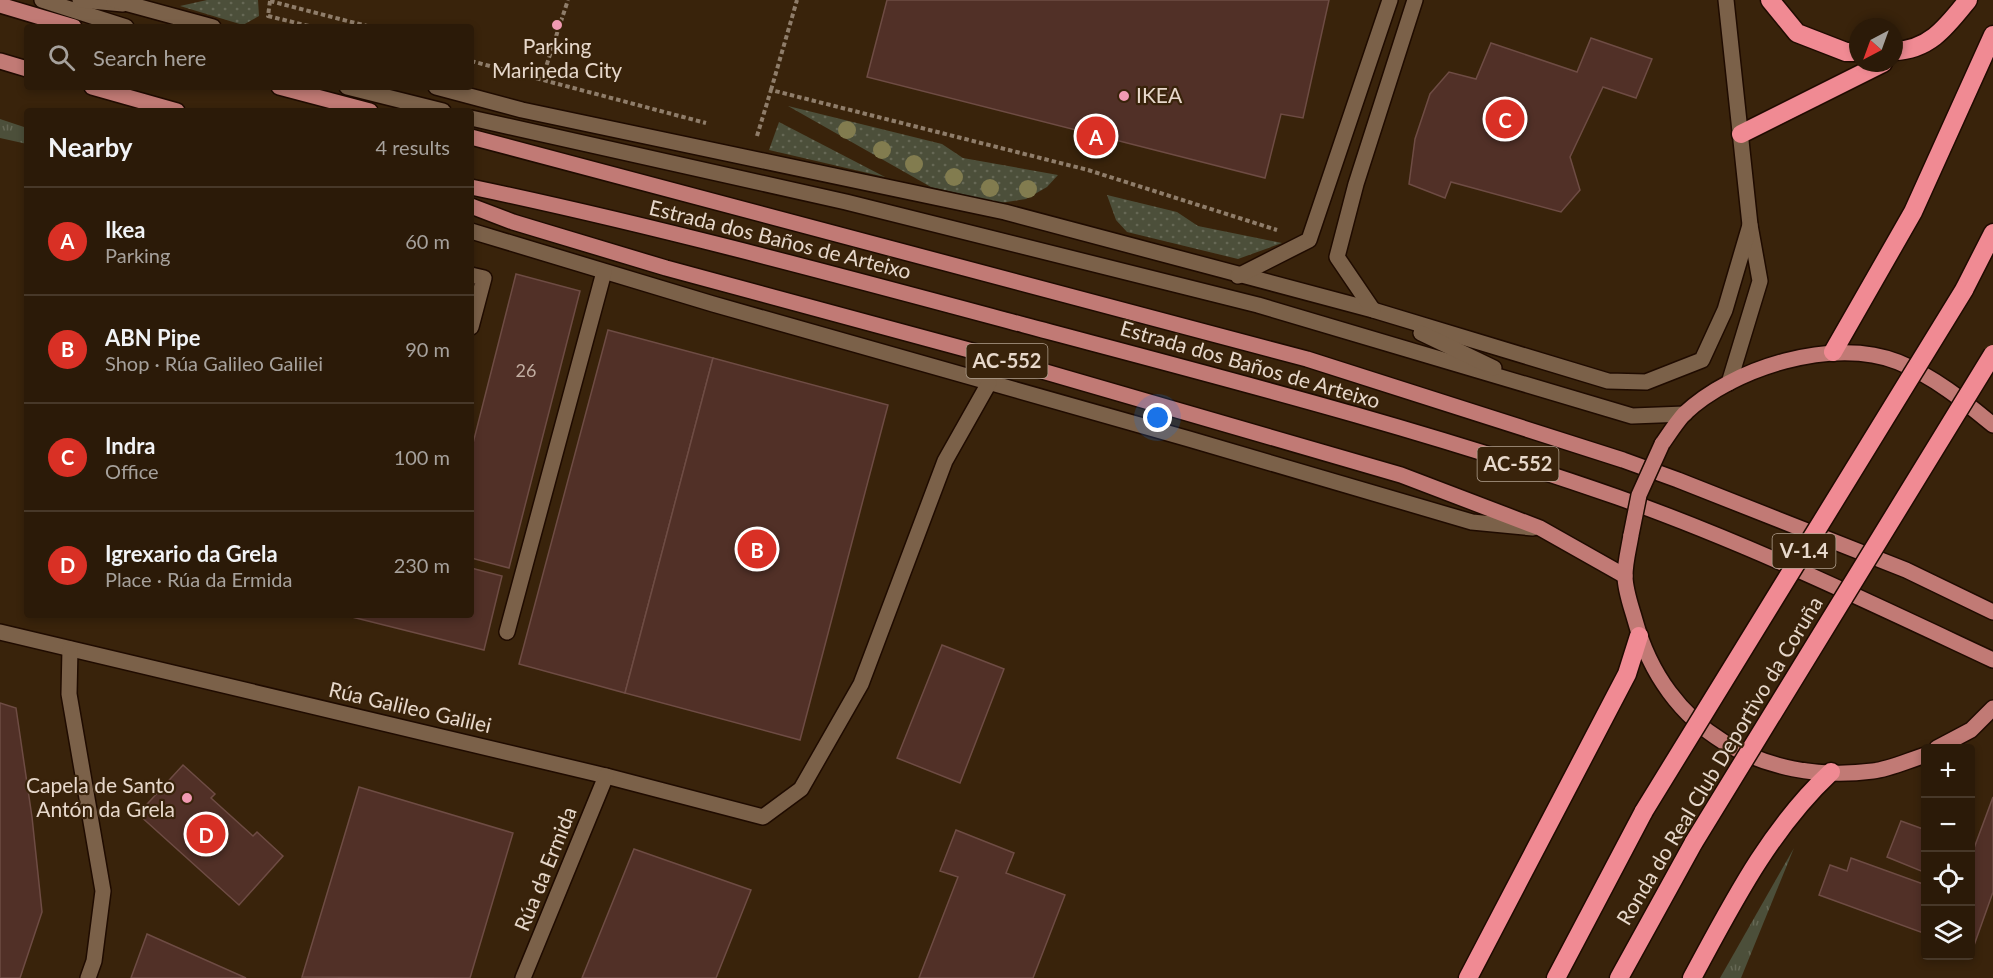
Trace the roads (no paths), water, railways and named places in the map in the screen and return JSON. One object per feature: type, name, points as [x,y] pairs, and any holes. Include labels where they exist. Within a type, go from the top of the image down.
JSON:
[{"type":"highway","points":[[1770,0],[1797,33],[1849,52]]},
{"type":"highway","points":[[1903,51],[1940,35],[1968,0]]},
{"type":"highway","points":[[1833,352],[1913,213],[1993,35]]},
{"type":"highway","points":[[1741,134],[1865,72]]},
{"type":"highway","name":"Ronda do Real Club Deportivo da Coruña","points":[[1556,978],[1644,811],[1964,290],[1993,233]]},
{"type":"highway","name":"Ronda do Real Club Deportivo da Coruña","points":[[1619,978],[1694,842],[1993,354]]},
{"type":"highway","points":[[1468,978],[1627,674],[1639,636]]},
{"type":"highway","points":[[1692,978],[1768,843],[1809,792],[1832,772]]},
{"type":"main road","points":[[0,5],[64,24]]},
{"type":"main road","points":[[0,61],[24,68]]},
{"type":"main road","points":[[103,90],[166,108]]},
{"type":"main road","points":[[290,90],[359,108]]},
{"type":"main road","name":"Estrada dos Baños de Arteixo","points":[[474,139],[1307,359],[1678,480],[1906,570],[1993,612]]},
{"type":"main road","name":"Estrada dos Baños de Arteixo","points":[[474,188],[546,203],[926,298],[1302,399],[1505,460],[1617,497],[1764,554],[1993,660]]},
{"type":"main road","name":"AC-552","points":[[474,207],[513,222],[666,268],[980,353],[1401,476],[1540,528],[1625,576]]},
{"type":"main road","points":[[1921,757],[1875,771],[1832,772],[1791,768],[1738,750],[1707,733],[1676,704],[1659,680],[1639,636],[1625,576],[1639,495],[1662,444],[1684,414],[1729,383],[1780,361],[1833,352],[1897,361],[1952,392],[1993,425]]},
{"type":"main road","points":[[1971,730],[1993,708]]},
{"type":"main road","points":[[1945,744],[1971,730],[1993,725]]},
{"type":"street","points":[[42,0],[117,24]]},
{"type":"street","points":[[80,0],[132,5]]},
{"type":"street","points":[[114,0],[202,24]]},
{"type":"street","points":[[1238,276],[1309,240],[1390,0]]},
{"type":"street","points":[[1415,0],[1356,184],[1337,257],[1373,310],[1537,389]]},
{"type":"street","points":[[1726,0],[1750,225],[1760,280],[1729,383]]},
{"type":"street","points":[[359,90],[431,108]]},
{"type":"street","points":[[447,90],[522,110],[1005,212],[1238,276],[1373,310],[1608,381],[1646,382],[1702,360],[1725,310],[1750,225]]},
{"type":"street","points":[[474,119],[846,202],[1302,316],[1632,416],[1684,414]]},
{"type":"street","points":[[474,232],[604,272],[1472,522],[1540,528]]},
{"type":"street","points":[[507,632],[604,272]]},
{"type":"street","points":[[474,276],[483,278],[474,315]]},
{"type":"street","name":"Rúa Galileo Galilei","points":[[0,632],[606,776],[763,817],[801,789],[861,684],[945,461],[989,383]]},
{"type":"street","points":[[70,649],[69,694],[103,891],[94,961],[88,978]]},
{"type":"street","name":"Rúa da Ermida","points":[[523,978],[606,776]]},
{"type":"place","name":"Parking Marineda City","points":[[557,25]]},
{"type":"place","name":"IKEA","points":[[1124,96]]},
{"type":"place","name":"Indra","points":[[1505,119]]},
{"type":"place","name":"Ikea","points":[[1096,136]]},
{"type":"place","name":"ABN Pipe","points":[[757,549]]},
{"type":"place","name":"Capela de Santo Antón da Grela","points":[[187,798]]},
{"type":"place","name":"Igrexario da Grela","points":[[206,834]]}]
